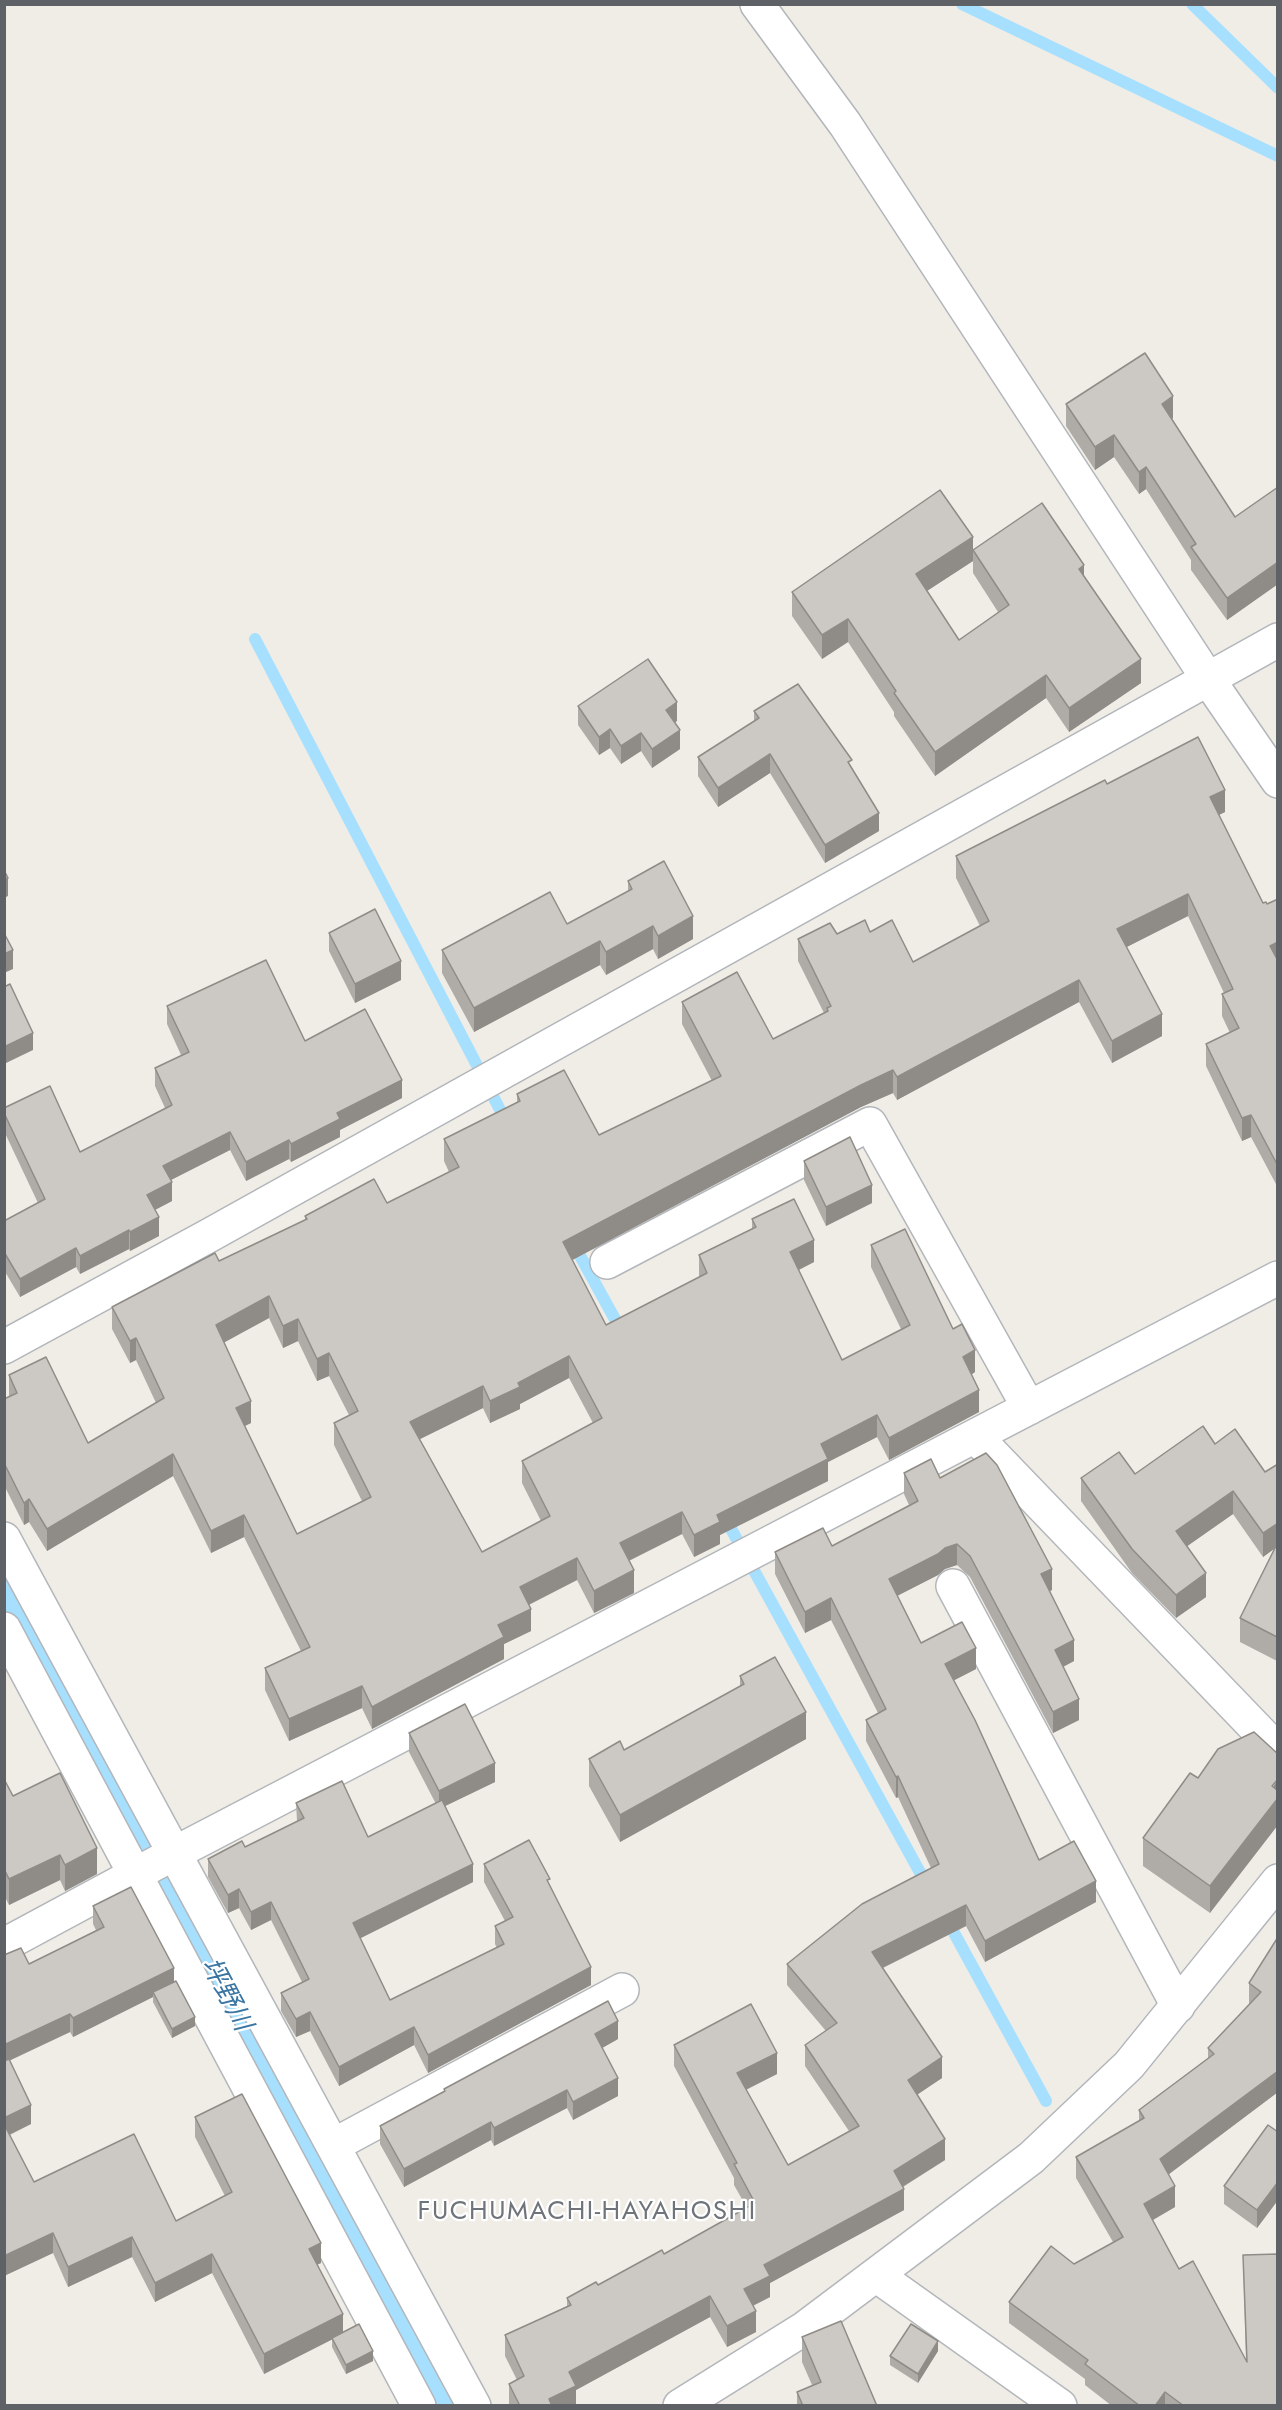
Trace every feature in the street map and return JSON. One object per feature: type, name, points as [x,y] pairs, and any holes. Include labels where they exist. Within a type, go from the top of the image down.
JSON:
[{"type":"street","points":[[757,4],[845,124],[1208,679],[1278,781]]},
{"type":"street","points":[[4,1347],[210,1235],[1278,640]]},
{"type":"street","points":[[607,1262],[870,1124],[1029,1408]]},
{"type":"street","points":[[4,1945],[1278,1278]]},
{"type":"street","points":[[975,1436],[1278,1751]]},
{"type":"street","points":[[4,1539],[474,2406]]},
{"type":"street","points":[[953,1586],[1178,2006]]},
{"type":"street","points":[[4,1629],[419,2406]]},
{"type":"street","points":[[680,2406],[805,2328],[1031,2158],[1129,2065],[1278,1881]]},
{"type":"street","points":[[333,2145],[622,1990]]},
{"type":"street","points":[[876,2275],[1060,2406]]},
{"type":"building","points":[[1145,353],[1173,396],[1162,404],[1235,517],[1278,487],[1278,562],[1227,598],[1191,547],[1196,544],[1146,467],[1139,472],[1114,435],[1095,447],[1066,404]]},
{"type":"building","points":[[940,490],[973,537],[916,574],[959,640],[1009,605],[973,550],[1042,503],[1084,565],[1079,569],[1141,659],[1069,708],[1046,675],[935,752],[894,693],[896,691],[848,619],[822,635],[792,592]]},
{"type":"building","points":[[648,659],[677,702],[666,710],[680,730],[652,749],[641,733],[621,746],[610,729],[599,737],[578,706]]},
{"type":"building","points":[[798,684],[852,760],[848,762],[879,813],[825,845],[770,754],[718,788],[698,757],[759,718],[754,711]]},
{"type":"building","points":[[1198,737],[1225,790],[1210,797],[1263,903],[1267,904],[1278,899],[1278,942],[1270,946],[1278,961],[1278,1166],[1251,1115],[1242,1118],[1206,1044],[1239,1028],[1222,994],[1233,989],[1188,894],[1117,929],[1162,1014],[1112,1041],[1079,980],[897,1077],[893,1070],[861,1085],[563,1242],[606,1325],[707,1273],[699,1255],[756,1227],[752,1219],[794,1199],[814,1240],[790,1252],[842,1360],[910,1325],[871,1245],[905,1229],[953,1329],[962,1324],[975,1350],[963,1357],[979,1390],[889,1438],[877,1415],[821,1444],[828,1459],[717,1515],[720,1522],[694,1535],[682,1512],[620,1543],[634,1570],[594,1591],[577,1558],[520,1587],[531,1609],[498,1625],[504,1637],[372,1707],[362,1686],[289,1719],[265,1668],[310,1647],[244,1515],[211,1531],[173,1454],[47,1529],[29,1499],[24,1503],[4,1463],[4,1399],[17,1393],[9,1375],[46,1357],[88,1443],[164,1398],[136,1338],[130,1341],[112,1307],[215,1253],[219,1261],[307,1219],[305,1216],[374,1179],[387,1203],[459,1167],[444,1139],[520,1101],[517,1094],[564,1070],[599,1135],[721,1076],[682,1002],[737,972],[773,1039],[828,1011],[827,1008],[831,1006],[798,939],[830,923],[837,934],[865,920],[870,932],[892,920],[913,962],[989,921],[956,856],[1105,780],[1107,784]],"holes":[[[269,1296],[283,1326],[298,1319],[317,1359],[329,1353],[358,1411],[334,1423],[371,1497],[297,1534],[236,1408],[251,1401],[216,1325]],[[569,1356],[602,1418],[522,1461],[550,1516],[482,1552],[410,1422],[483,1386],[490,1401],[520,1387],[518,1383]]]},
{"type":"building","points":[[664,861],[693,916],[658,936],[653,926],[606,952],[600,941],[474,1008],[442,950],[550,892],[567,924],[632,889],[628,881]]},
{"type":"building","points":[[375,909],[401,961],[355,984],[329,933]]},
{"type":"building","points":[[4,933],[13,950],[4,954]]},
{"type":"building","points":[[266,960],[305,1041],[365,1009],[402,1080],[337,1113],[340,1119],[291,1144],[289,1140],[246,1162],[230,1132],[163,1166],[172,1182],[147,1195],[159,1217],[80,1256],[76,1248],[20,1279],[4,1252],[4,1221],[45,1199],[4,1113],[4,1108],[50,1086],[80,1152],[172,1105],[155,1068],[189,1052],[167,1006]]},
{"type":"building","points":[[10,984],[33,1033],[4,1047],[4,987]]},
{"type":"building","points":[[850,1137],[872,1185],[826,1207],[804,1161]]},
{"type":"building","points":[[1203,1426],[1215,1444],[1235,1429],[1265,1472],[1278,1464],[1278,1523],[1263,1533],[1233,1491],[1176,1531],[1206,1573],[1176,1595],[1132,1549],[1081,1478],[1119,1452],[1135,1474]]},
{"type":"building","points":[[986,1453],[997,1465],[1052,1569],[1041,1574],[1074,1640],[1055,1650],[1079,1699],[1053,1712],[970,1556],[957,1544],[945,1548],[938,1554],[889,1579],[921,1643],[962,1622],[976,1648],[945,1664],[975,1720],[1039,1860],[1074,1841],[1096,1881],[985,1941],[966,1905],[872,1952],[942,2057],[908,2080],[945,2139],[894,2171],[904,2189],[764,2265],[770,2276],[744,2289],[756,2311],[727,2326],[710,2296],[569,2372],[576,2386],[549,2399],[552,2406],[520,2406],[509,2384],[524,2376],[505,2335],[571,2305],[567,2298],[596,2282],[598,2285],[662,2250],[664,2254],[755,2203],[734,2164],[737,2163],[674,2045],[751,2004],[777,2053],[737,2073],[788,2165],[859,2126],[805,2045],[837,2023],[787,1964],[862,1904],[939,1864],[898,1776],[896,1777],[866,1720],[886,1709],[831,1598],[805,1612],[775,1552],[823,1528],[832,1546],[918,1501],[904,1473],[931,1459],[940,1478]]},
{"type":"building","points":[[1278,1542],[1278,1636],[1277,1637],[1240,1618]]},
{"type":"building","points":[[775,1657],[806,1712],[620,1815],[589,1759],[620,1741],[624,1750],[744,1684],[740,1676]]},
{"type":"building","points":[[465,1704],[495,1763],[439,1791],[409,1733]]},
{"type":"building","points":[[1254,1732],[1278,1754],[1278,1779],[1272,1786],[1278,1791],[1278,1798],[1210,1886],[1143,1838],[1190,1773],[1198,1778],[1218,1749]]},
{"type":"building","points":[[60,1773],[97,1848],[65,1865],[60,1855],[9,1879],[4,1869],[4,1779],[13,1796]]},
{"type":"building","points":[[342,1781],[368,1837],[442,1800],[473,1864],[353,1923],[390,2000],[504,1944],[495,1926],[513,1917],[484,1864],[529,1840],[591,1967],[428,2055],[414,2027],[339,2067],[310,2012],[296,2019],[281,1993],[309,1979],[271,1902],[251,1912],[239,1889],[228,1895],[208,1859],[242,1841],[245,1847],[304,1818],[296,1803]]},
{"type":"building","points":[[131,1887],[174,1968],[73,2018],[70,2014],[6,2044],[4,2040],[4,1955],[21,1948],[29,1964],[104,1927],[93,1906]]},
{"type":"building","points":[[1278,1937],[1278,2071],[1160,2159],[1175,2186],[1144,2204],[1179,2269],[1193,2261],[1247,2362],[1243,2255],[1278,2254],[1278,2406],[1184,2406],[1165,2392],[1155,2406],[1140,2406],[1085,2364],[1088,2360],[1009,2302],[1051,2246],[1074,2264],[1123,2237],[1076,2157],[1144,2118],[1139,2110],[1214,2054],[1208,2048],[1261,1992],[1249,1983]]},
{"type":"building","points":[[176,1981],[195,2017],[172,2029],[153,1992]]},
{"type":"building","points":[[608,2001],[618,2021],[595,2034],[618,2078],[573,2102],[567,2090],[494,2128],[491,2122],[404,2169],[380,2126]]},
{"type":"building","points":[[9,2059],[31,2105],[4,2118],[4,2061]]},
{"type":"building","points":[[242,2094],[321,2243],[309,2249],[343,2314],[264,2354],[212,2254],[155,2283],[132,2237],[68,2267],[53,2233],[4,2256],[4,2124],[34,2182],[134,2134],[176,2221],[232,2192],[195,2117]]},
{"type":"building","points":[[1268,2125],[1278,2132],[1278,2182],[1257,2210],[1224,2186]]},
{"type":"building","points":[[841,2321],[877,2406],[803,2406],[797,2392],[821,2382],[802,2337]]},
{"type":"building","points":[[359,2324],[373,2351],[346,2365],[332,2338]]},
{"type":"building","points":[[911,2324],[938,2341],[918,2374],[890,2356]]},
{"type":"waterway","points":[[962,4],[1278,156]]},
{"type":"waterway","points":[[1192,4],[1278,88]]},
{"type":"waterway","points":[[255,639],[508,1125]]},
{"type":"waterway","points":[[573,1243],[622,1332]]},
{"type":"waterway","points":[[724,1516],[928,1887]]},
{"type":"waterway","name":"坪野川","points":[[4,1585],[445,2406]]},
{"type":"waterway","points":[[947,1920],[1046,2101]]},
{"type":"district","name":"FUCHUMACHI-HAYAHOSHI","points":[[587,2213]]}]
